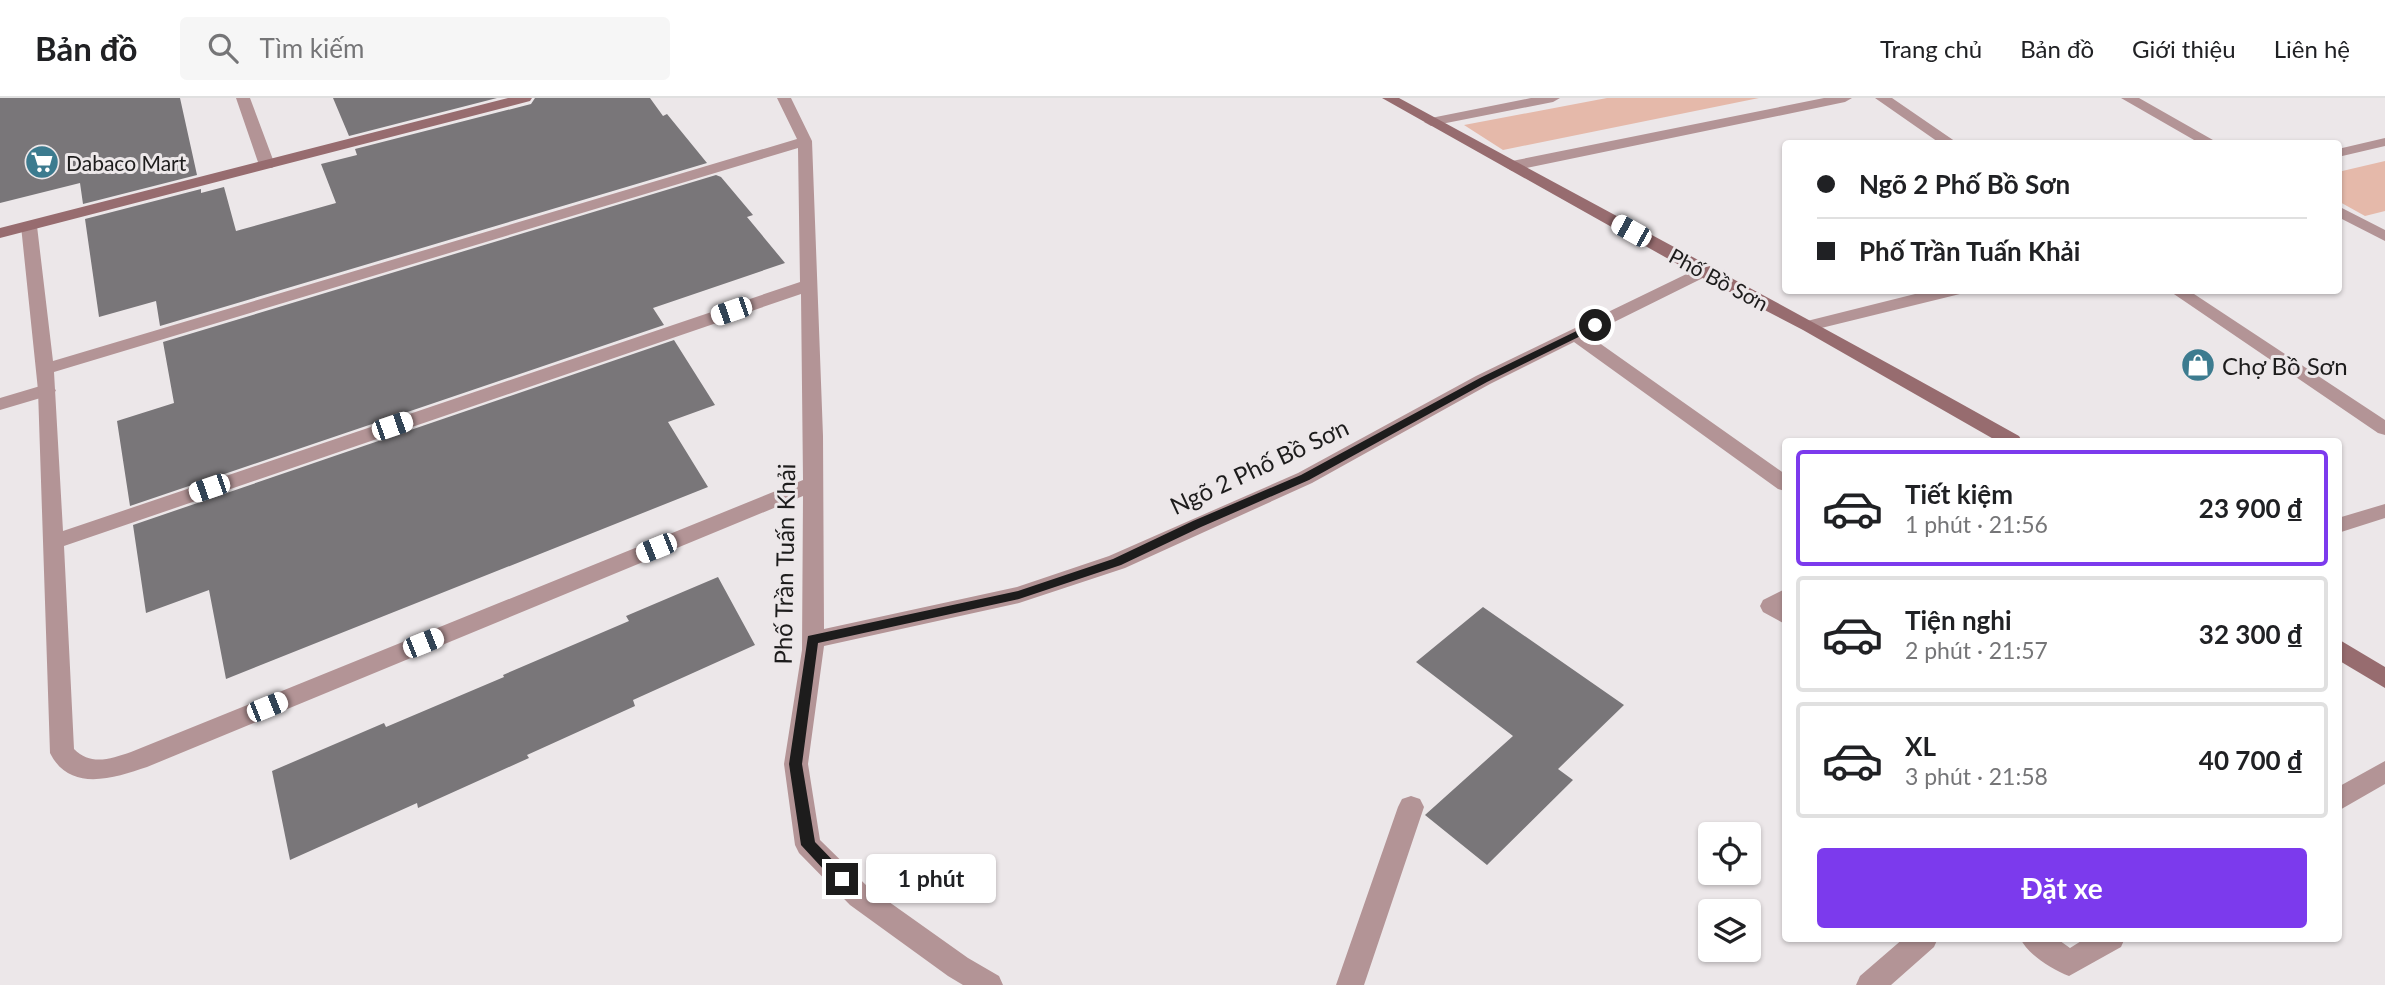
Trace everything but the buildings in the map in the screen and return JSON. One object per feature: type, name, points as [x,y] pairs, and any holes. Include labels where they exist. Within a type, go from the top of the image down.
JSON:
[{"type":"street","points":[[243,98],[267,164]]},
{"type":"street","points":[[0,233],[525,98]]},
{"type":"street","name":"Phố Trần Tuấn Khải","points":[[784,98],[805,141],[813,436],[812,640],[796,764],[808,845],[859,896],[958,967],[989,985]]},
{"type":"street","name":"Phố Bồ Sơn","points":[[1389,98],[1703,271],[1809,326],[2007,438]]},
{"type":"street","points":[[1431,122],[1553,98]]},
{"type":"street","points":[[1512,166],[1845,98]]},
{"type":"street","points":[[1882,98],[1946,140]]},
{"type":"street","points":[[2128,98],[2206,140]]},
{"type":"street","points":[[0,404],[46,379],[805,141]]},
{"type":"street","points":[[2342,152],[2385,142]]},
{"type":"street","points":[[2342,213],[2382,233]]},
{"type":"street","points":[[29,226],[46,379],[62,753],[72,765],[88,771],[110,769],[811,485]]},
{"type":"street","name":"Ngõ 2 Phố Bồ Sơn","points":[[812,640],[1019,595],[1117,562],[1305,478],[1483,380],[1703,271]]},
{"type":"street","points":[[53,542],[809,285]]},
{"type":"street","points":[[1809,326],[1938,294]]},
{"type":"street","points":[[2182,294],[2385,429]]},
{"type":"street","points":[[1576,334],[1782,482]]},
{"type":"street","points":[[2342,525],[2385,511]]},
{"type":"street","points":[[1782,599],[1771,606],[1782,614]]},
{"type":"street","points":[[2342,651],[2385,679]]},
{"type":"street","points":[[2342,798],[2385,771]]},
{"type":"street","points":[[1350,985],[1411,807]]},
{"type":"street","points":[[1870,985],[1919,942]]},
{"type":"street","points":[[2040,942],[2069,963],[2104,942]]},
{"type":"shaded area","points":[[1607,98],[1759,98],[1503,150],[1464,125]]},
{"type":"shaded area","points":[[2385,161],[2385,211],[2365,216],[2342,203],[2342,171]]},
{"type":"place","name":"Dabaco Mart","points":[[42,162]]},
{"type":"place","name":"Chợ Bồ Sơn","points":[[2198,365]]},
{"type":"route","points":[[842,879],[808,845],[796,764],[813,650],[812,640],[1019,595],[1117,562],[1305,478],[1483,380],[1595,325]]}]
